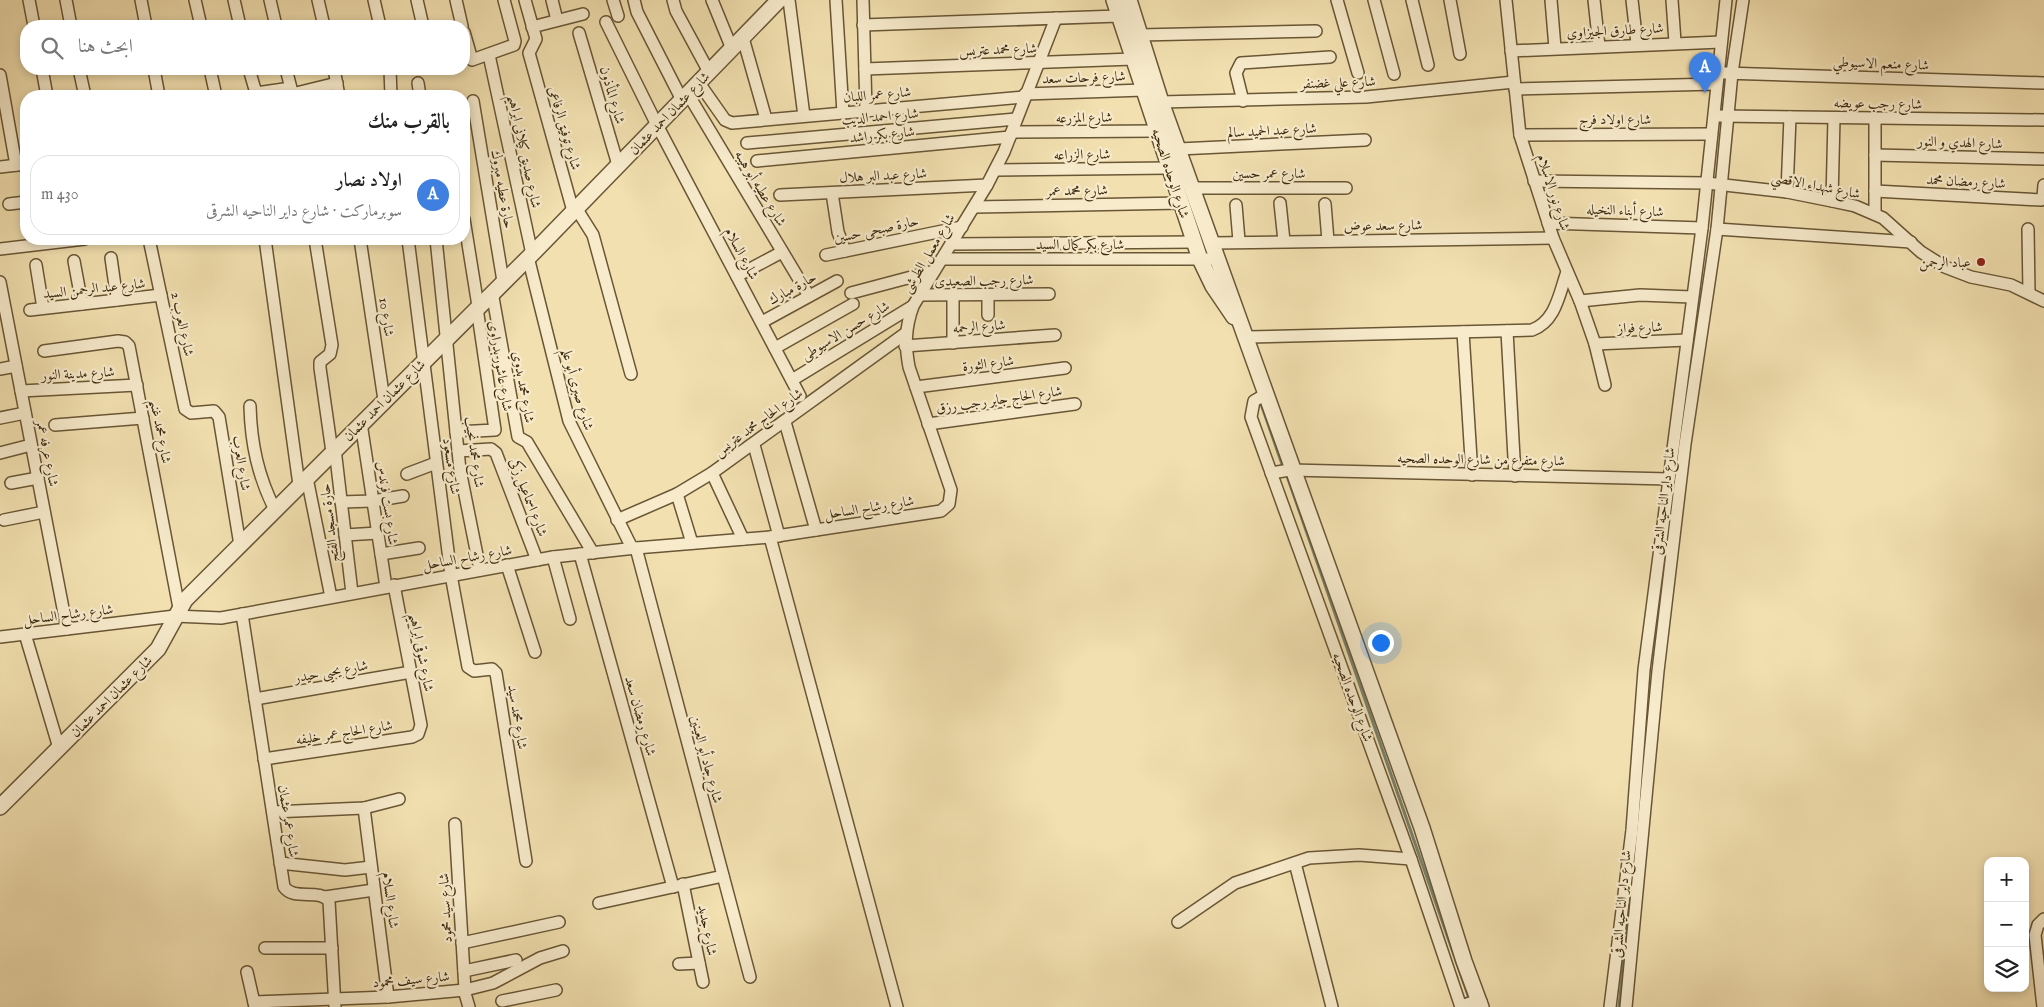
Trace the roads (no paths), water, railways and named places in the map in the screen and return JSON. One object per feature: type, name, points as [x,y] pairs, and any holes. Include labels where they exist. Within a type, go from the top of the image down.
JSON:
[{"type":"street","points":[[29,0],[33,20]]},
{"type":"street","points":[[66,0],[70,20]]},
{"type":"street","points":[[141,0],[145,20]]},
{"type":"street","points":[[196,0],[200,20]]},
{"type":"street","points":[[234,0],[239,20]]},
{"type":"street","points":[[270,0],[275,20]]},
{"type":"street","points":[[318,0],[323,20]]},
{"type":"street","points":[[374,0],[379,20]]},
{"type":"street","points":[[417,0],[422,20]]},
{"type":"street","points":[[456,0],[461,20]]},
{"type":"street","points":[[470,58],[476,60],[513,46],[515,40],[504,0]]},
{"type":"street","points":[[526,0],[532,27],[582,14]]},
{"type":"street","points":[[552,0],[557,20]]},
{"type":"street","points":[[614,0],[618,16]]},
{"type":"street","name":"شارع عطيه أبو هيبه","points":[[634,0],[651,39],[685,97],[809,296]]},
{"type":"street","points":[[673,0],[704,77]]},
{"type":"street","points":[[712,0],[738,43],[766,120]]},
{"type":"street","name":"شارع عثمان احمد عثمان","points":[[0,807],[158,650],[168,634],[177,612],[240,545],[530,255],[779,0]]},
{"type":"street","points":[[789,0],[804,116]]},
{"type":"street","points":[[836,0],[843,112]]},
{"type":"street","points":[[862,0],[866,110]]},
{"type":"street","name":"شارع الوحده الصحيه","points":[[1114,0],[1144,90],[1179,149],[1247,337],[1266,394],[1284,471],[1411,859],[1471,1005]]},
{"type":"street","name":"شارع الوحده الصحيه","points":[[1129,0],[1140,35],[1169,168],[1194,242],[1213,286],[1247,337]]},
{"type":"street","points":[[1337,0],[1358,73]]},
{"type":"street","points":[[1374,0],[1394,74]]},
{"type":"street","points":[[1412,0],[1428,65]]},
{"type":"street","points":[[1450,0],[1460,54]]},
{"type":"street","name":"شارع نور الاسلام","points":[[1506,0],[1520,135],[1553,238],[1580,301],[1595,344],[1605,385]]},
{"type":"street","points":[[1551,0],[1555,48]]},
{"type":"street","points":[[1594,0],[1598,46]]},
{"type":"street","points":[[1632,0],[1637,44]]},
{"type":"street","points":[[1672,0],[1675,42]]},
{"type":"street","name":"شارع داير الناحيه الشرقى","points":[[1610,1007],[1632,830],[1644,670],[1702,228],[1720,42],[1726,0]]},
{"type":"street","name":"شارع داير الناحيه الشرقى","points":[[1626,1007],[1659,661],[1685,444],[1717,229],[1727,116],[1743,0]]},
{"type":"street","points":[[863,25],[1119,16]]},
{"type":"street","name":"شارع معمل الطرشى","points":[[941,511],[949,504],[952,495],[916,387],[905,346],[906,333],[913,306],[995,170],[1056,18]]},
{"type":"street","name":"شارع السلام","points":[[606,22],[657,125],[800,396]]},
{"type":"street","name":"شارع توفيق الرفاعى","points":[[532,27],[536,39],[529,53],[574,210],[596,242],[632,374]]},
{"type":"street","points":[[1140,35],[1316,31]]},
{"type":"street","name":"شارع المأذون","points":[[579,33],[618,165]]},
{"type":"street","name":"شارع طارق الجيزاوي","points":[[1511,51],[1675,42],[1720,42]]},
{"type":"street","name":"شارع صديق كيلانى ابراهيم","points":[[489,55],[530,255]]},
{"type":"street","points":[[1243,100],[1236,73],[1237,67],[1241,63],[1330,57]]},
{"type":"street","name":"شارع محمد عتريس","points":[[865,69],[1133,59]]},
{"type":"street","name":"شارع منعم الاسيوطي","points":[[1717,78],[1732,73],[2044,82]]},
{"type":"street","points":[[0,75],[20,161]]},
{"type":"street","points":[[43,75],[45,90]]},
{"type":"street","points":[[80,75],[84,90]]},
{"type":"street","points":[[155,75],[158,90]]},
{"type":"street","points":[[211,75],[215,90]]},
{"type":"street","points":[[251,75],[255,90]]},
{"type":"street","points":[[287,75],[291,90]]},
{"type":"street","points":[[335,75],[338,90]]},
{"type":"street","points":[[390,75],[391,90]]},
{"type":"street","name":"شارع عمر اللبان","points":[[704,77],[725,120],[732,123],[1024,96]]},
{"type":"street","name":"شارع علي غضنفر","points":[[1159,116],[1243,100],[1366,97],[1515,85],[1717,78]]},
{"type":"street","points":[[311,90],[337,83]]},
{"type":"street","points":[[418,83],[419,90]]},
{"type":"street","name":"شارع فرحات سعد","points":[[1024,96],[1144,90]]},
{"type":"street","name":"حارة عطيه مبروك","points":[[473,101],[503,282]]},
{"type":"street","name":"شارع المزرعه","points":[[1011,134],[1159,116]]},
{"type":"street","name":"شارع رجب عويضه","points":[[1713,116],[2044,120]]},
{"type":"street","points":[[1787,192],[1790,117]]},
{"type":"street","points":[[1832,201],[1834,118]]},
{"type":"street","points":[[1875,118],[1875,214]]},
{"type":"street","name":"شارع احمد الديب","points":[[747,144],[1016,119]]},
{"type":"street","name":"شارع بكر راشد","points":[[757,161],[1011,134]]},
{"type":"street","name":"شارع اولاد فرج","points":[[1520,135],[1711,134]]},
{"type":"street","name":"شارع عبد الحميد سالم","points":[[1179,149],[1365,140]]},
{"type":"street","name":"شارع الهدي و النور","points":[[1875,155],[2044,159]]},
{"type":"street","points":[[0,167],[20,165]]},
{"type":"street","name":"شارع الزراعه","points":[[995,170],[1169,168]]},
{"type":"street","name":"شارع شهداء الاقصي","points":[[1534,181],[1721,184],[1787,192],[1832,201],[1875,214],[1898,229],[1933,260],[1958,273],[1984,281],[2011,285],[2044,300]]},
{"type":"street","name":"شارع عبد البر هلال","points":[[780,196],[988,184]]},
{"type":"street","name":"شارع رمضان محمد","points":[[1875,192],[2041,200],[2044,185]]},
{"type":"street","name":"شارع عمر حسين","points":[[1194,188],[1346,188]]},
{"type":"street","points":[[832,193],[834,212],[845,251]]},
{"type":"street","points":[[9,204],[20,203]]},
{"type":"street","name":"شارع محمد عمر","points":[[974,207],[1181,203]]},
{"type":"street","points":[[1280,203],[1284,241]]},
{"type":"street","points":[[1325,204],[1328,241]]},
{"type":"street","points":[[1236,205],[1239,241]]},
{"type":"street","name":"شارع أبناء النخيله","points":[[1548,223],[1702,228]]},
{"type":"street","name":"حارة صبحى حسين","points":[[826,255],[962,227]]},
{"type":"street","points":[[1717,229],[1911,242]]},
{"type":"street","points":[[2028,229],[2029,293]]},
{"type":"street","name":"شارع سعد عوض","points":[[1213,243],[1239,241],[1553,238]]},
{"type":"street","points":[[951,244],[1194,242]]},
{"type":"street","points":[[0,249],[34,245]]},
{"type":"street","name":"شارع العرب 2","points":[[151,245],[185,408],[191,413]]},
{"type":"street","points":[[266,245],[303,481],[331,597]]},
{"type":"street","name":"حارة مسجد الفتح","points":[[316,245],[332,346],[330,354],[320,362],[320,368],[341,502],[352,593]]},
{"type":"street","name":"شارع 10","points":[[361,245],[384,400]]},
{"type":"street","name":"شارع مسعود","points":[[409,245],[422,362],[451,575]]},
{"type":"street","name":"شارع محمد نجيب","points":[[437,245],[458,451],[480,570]]},
{"type":"street","name":"شارع عاشور بدراوى","points":[[456,432],[493,431],[495,429],[468,245]]},
{"type":"street","points":[[737,276],[782,252]]},
{"type":"street","name":"شارع صبرى أبو علم","points":[[530,255],[569,421],[617,520],[634,548]]},
{"type":"street","points":[[111,258],[117,300]]},
{"type":"street","name":"شارع بكر كمال السيد","points":[[942,259],[1219,259]]},
{"type":"street","points":[[74,261],[82,304]]},
{"type":"street","points":[[36,265],[43,308]]},
{"type":"street","points":[[775,348],[852,299],[934,271]]},
{"type":"street","points":[[1247,337],[1532,330],[1547,322],[1567,272]]},
{"type":"street","name":"حارة مبارك","points":[[762,322],[837,281]]},
{"type":"street","name":"شارع عرفه عمر","points":[[0,286],[4,328],[16,366],[66,629]]},
{"type":"street","name":"شارع محمد بدوي","points":[[492,292],[518,436],[527,442],[592,553]]},
{"type":"street","name":"شارع رجب الصعيدى","points":[[920,295],[1048,294]]},
{"type":"street","name":"شارع عبد الرحمن السيد","points":[[30,310],[161,295]]},
{"type":"street","points":[[953,295],[953,343]]},
{"type":"street","points":[[988,295],[988,315]]},
{"type":"street","points":[[1580,301],[1640,295],[1692,297]]},
{"type":"street","name":"شارع حسن الاسيوطى","points":[[792,380],[913,306]]},
{"type":"street","points":[[1507,331],[1515,476]]},
{"type":"street","points":[[1463,332],[1472,475]]},
{"type":"street","name":"شارع الحاج محمد عتريس","points":[[617,520],[677,494],[712,473],[754,445],[906,333]]},
{"type":"street","name":"شارع الرحمه","points":[[905,346],[1055,335]]},
{"type":"street","name":"شارع فواز","points":[[1595,344],[1687,340]]},
{"type":"street","name":"شارع محمد غنيم","points":[[44,351],[125,342],[129,346],[177,612]]},
{"type":"street","points":[[0,369],[16,366]]},
{"type":"street","name":"شارع الثورة","points":[[916,387],[1065,368]]},
{"type":"street","name":"شارع مدينة النور","points":[[21,391],[137,385]]},
{"type":"street","name":"شارع الوحده الصحيه","points":[[1266,394],[1254,401],[1251,418],[1284,471],[1422,828],[1471,1005]]},
{"type":"street","name":"شارع الحاج جابر رجب رزق","points":[[928,424],[1075,404]]},
{"type":"street","points":[[250,406],[253,449],[265,490],[275,510]]},
{"type":"street","name":"شارع العرب","points":[[191,413],[212,410],[219,417],[240,545]]},
{"type":"street","points":[[0,418],[25,413]]},
{"type":"street","points":[[55,425],[143,418]]},
{"type":"street","points":[[785,422],[816,530]]},
{"type":"street","name":"شارع بست فرندس","points":[[362,423],[381,554],[390,586]]},
{"type":"street","points":[[0,452],[31,445]]},
{"type":"street","points":[[754,445],[775,536],[897,1007]]},
{"type":"street","name":"شارع اسماعيل زكى","points":[[458,451],[491,449],[496,453],[537,560]]},
{"type":"street","points":[[407,474],[436,463]]},
{"type":"street","name":"شارع متفرع من شارع الوحده الصحيه","points":[[1284,471],[1669,479]]},
{"type":"street","points":[[712,473],[743,539]]},
{"type":"street","points":[[11,483],[38,478]]},
{"type":"street","points":[[677,494],[692,543]]},
{"type":"street","points":[[341,502],[373,501],[403,496]]},
{"type":"street","name":"شارع رشاح الساحل","points":[[0,638],[177,612],[198,619],[242,614],[537,560],[634,548],[775,536],[941,511]]},
{"type":"street","points":[[4,520],[44,512]]},
{"type":"street","points":[[345,535],[378,532]]},
{"type":"street","points":[[381,554],[419,548]]},
{"type":"street","name":"شارع جاد أبو العينين","points":[[634,548],[750,977]]},
{"type":"street","name":"شارع رمضان سعد","points":[[580,554],[678,886]]},
{"type":"street","points":[[553,558],[570,618]]},
{"type":"street","points":[[507,565],[535,652]]},
{"type":"street","name":"شارع محمد سيد","points":[[451,575],[468,667],[474,671],[492,669],[496,673],[526,861]]},
{"type":"street","name":"شارع شوقى ابراهيم","points":[[390,586],[411,672],[421,725]]},
{"type":"street","name":"شارع عمر عثمان","points":[[242,614],[284,887],[288,891],[325,896]]},
{"type":"street","points":[[25,634],[59,748]]},
{"type":"street","name":"شارع يحيى حيدر","points":[[255,699],[411,672]]},
{"type":"street","name":"شارع الحاج عمر خليفه","points":[[264,759],[412,737],[418,734],[421,725]]},
{"type":"street","points":[[272,812],[364,808],[399,799]]},
{"type":"street","name":"شارع السلام","points":[[364,808],[374,890],[383,1000]]},
{"type":"street","name":"شارع سيد محمود","points":[[455,824],[464,990],[468,1007]]},
{"type":"street","points":[[1178,922],[1235,883],[1316,857],[1345,855],[1411,859]]},
{"type":"street","points":[[280,863],[345,870],[371,867]]},
{"type":"street","points":[[1295,863],[1332,1007]]},
{"type":"street","points":[[599,903],[723,876]]},
{"type":"street","name":"شارع جديد","points":[[678,886],[703,982]]},
{"type":"street","points":[[334,1003],[330,904],[325,896],[374,890]]},
{"type":"street","points":[[2043,1007],[2035,935],[2038,925],[2044,919]]},
{"type":"street","points":[[462,943],[559,922]]},
{"type":"street","points":[[266,948],[332,948]]},
{"type":"street","name":"شارع سيف محمود","points":[[254,1005],[354,1003],[464,990],[493,983],[540,958],[563,951]]},
{"type":"street","points":[[464,971],[516,960]]},
{"type":"street","points":[[679,964],[699,963]]},
{"type":"street","points":[[247,972],[254,1005]]},
{"type":"street","points":[[493,983],[504,1004],[556,990]]},
{"type":"waterway","points":[[1261,404],[1283,467]]},
{"type":"waterway","points":[[1286,473],[1470,1001]]},
{"type":"waterway","points":[[1655,651],[1669,535]]},
{"type":"waterway","points":[[1619,1007],[1631,886]]},
{"type":"place","name":"اولاد نصار","points":[[1705,93]]},
{"type":"place","name":"عباد الرحمن","points":[[1981,262]]}]
